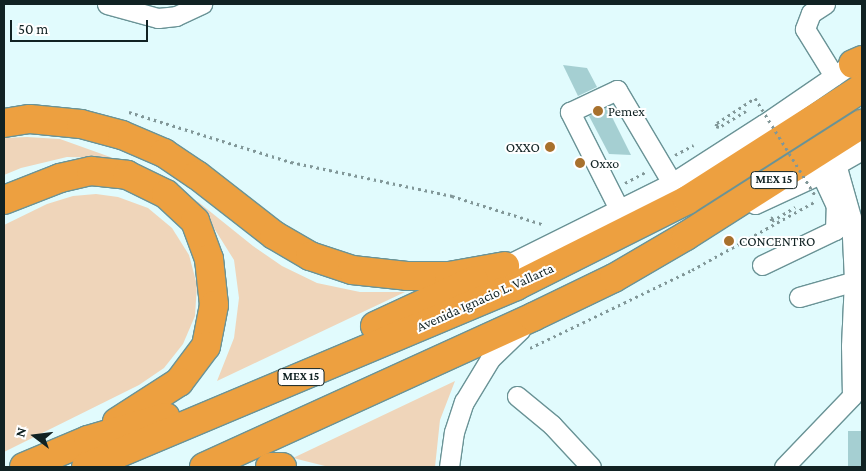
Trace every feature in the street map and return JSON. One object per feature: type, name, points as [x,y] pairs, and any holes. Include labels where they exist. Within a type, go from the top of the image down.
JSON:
[{"type":"highway","name":"Avenida Ignacio L. Vallarta","points":[[86,467],[516,286],[679,192],[855,69]]},
{"type":"highway","points":[[4,123],[30,119],[80,124],[122,135],[164,153],[204,180],[274,235],[310,256],[352,270],[407,276],[449,276],[505,266]]},
{"type":"highway","name":"MEX 15","points":[[204,467],[533,317],[614,278],[686,236],[862,124]]},
{"type":"highway","points":[[4,200],[60,178],[91,171],[127,176],[166,194],[196,221],[209,259],[214,305],[206,346],[179,382],[88,440]]},
{"type":"highway","points":[[31,464],[88,440],[195,409],[505,266]]},
{"type":"highway","points":[[270,467],[282,467]]},
{"type":"street","points":[[107,4],[158,18],[176,16],[202,4]]},
{"type":"street","points":[[825,4],[811,13],[805,29],[855,69]]},
{"type":"street","points":[[619,209],[570,112],[617,90],[660,164],[679,192]]},
{"type":"street","points":[[686,236],[829,169],[862,151]]},
{"type":"street","points":[[762,265],[835,230],[836,206],[822,194],[829,169]]},
{"type":"street","points":[[784,467],[852,396],[851,346],[858,280],[856,214],[829,169]]},
{"type":"street","name":"Avenida Ignacio L. Vallarta","points":[[505,266],[619,209],[679,192]]},
{"type":"street","points":[[799,297],[858,280]]},
{"type":"street","points":[[449,467],[454,432],[464,402],[490,359],[533,317]]},
{"type":"street","points":[[517,396],[552,425],[591,467]]},
{"type":"path","points":[[527,350],[544,339],[692,270],[822,194],[755,98],[717,123],[716,126],[719,127],[754,107]]},
{"type":"path","points":[[120,110],[140,114],[291,162],[452,196],[546,226],[554,221]]},
{"type":"path","points":[[721,130],[747,115]]},
{"type":"path","points":[[610,192],[695,144]]},
{"type":"shaded area","points":[[4,138],[60,139],[113,158],[67,157],[21,168],[4,175]]},
{"type":"shaded area","points":[[96,194],[118,197],[148,208],[172,228],[189,255],[197,285],[195,316],[183,344],[164,368],[139,385],[4,452],[4,225],[47,204],[73,196]]},
{"type":"shaded area","points":[[197,201],[253,246],[282,266],[317,283],[360,292],[405,292],[217,381],[234,338],[239,298],[234,260]]},
{"type":"shaded area","points":[[455,381],[440,420],[435,467],[329,467],[293,458]]},
{"type":"building","points":[[563,65],[587,68],[597,87],[578,96]]},
{"type":"building","points":[[607,107],[631,155],[609,154],[589,116]]},
{"type":"building","points":[[848,431],[862,431],[862,467],[848,467]]},
{"type":"place","name":"Pemex","points":[[598,111]]},
{"type":"place","name":"OXXO","points":[[550,147]]},
{"type":"place","name":"Oxxo","points":[[580,163]]},
{"type":"place","name":"CONCENTRO","points":[[729,241]]}]
